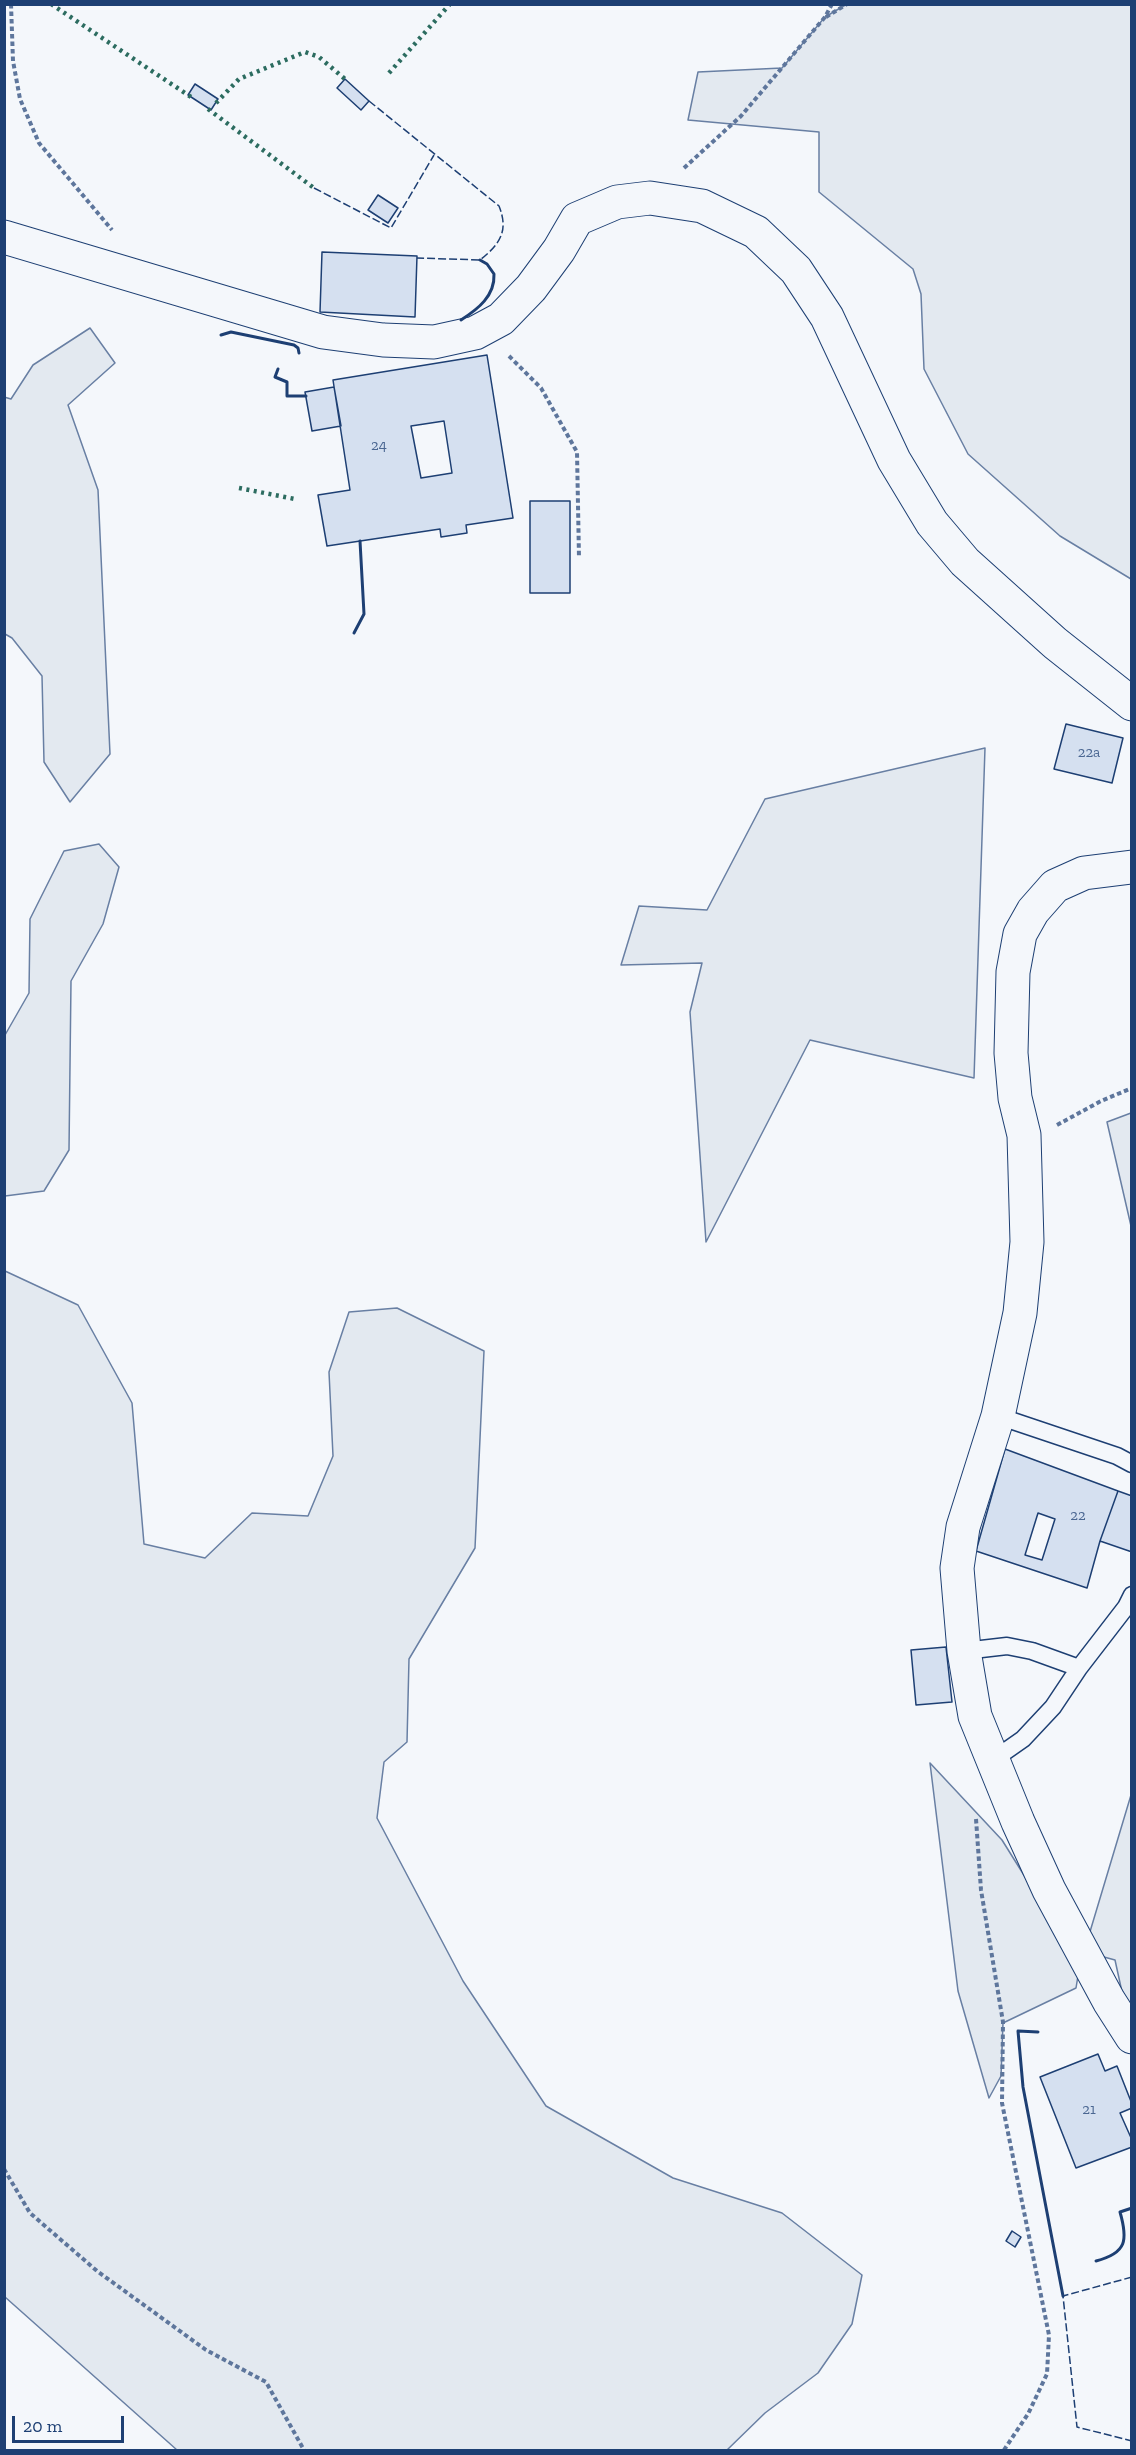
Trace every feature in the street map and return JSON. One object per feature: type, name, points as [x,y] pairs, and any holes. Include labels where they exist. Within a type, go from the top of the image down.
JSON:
[{"type":"street","points":[[4,237],[323,332],[382,340],[434,342],[475,333],[501,319],[531,288],[559,250],[577,219],[617,202],[650,198],[702,206],[756,232],[796,270],[827,316],[894,460],[932,523],[973,569],[1055,643],[1131,704]]},
{"type":"street","points":[[1131,867],[1084,873],[1055,886],[1033,911],[1020,934],[1012,972],[1011,1053],[1015,1098],[1024,1135],[1027,1242],[1020,1313],[998,1416],[963,1527],[957,1568],[964,1651],[975,1716],[1018,1822],[1049,1890],[1131,2037]]},
{"type":"lane","points":[[998,1416],[1117,1456],[1131,1464]]},
{"type":"lane","points":[[993,1760],[1023,1739],[1053,1707],[1079,1668],[1126,1607],[1131,1595]]},
{"type":"lane","points":[[964,1651],[1007,1646],[1032,1651],[1079,1668]]},
{"type":"path","points":[[11,4],[13,61],[20,99],[39,143],[117,237]]},
{"type":"path","points":[[650,198],[741,116],[825,17],[832,4]]},
{"type":"path","points":[[825,17],[847,4]]},
{"type":"path","points":[[494,323],[507,354],[541,388],[577,452],[579,558]]},
{"type":"path","points":[[1024,1135],[1052,1128],[1101,1101],[1131,1088]]},
{"type":"path","points":[[976,1810],[981,1890],[1003,2022],[1002,2103],[1049,2335],[1047,2374],[1028,2414],[1004,2451]]},
{"type":"path","points":[[4,2169],[30,2213],[97,2271],[206,2350],[266,2382],[304,2451]]},
{"type":"shaded area","points":[[847,4],[1131,5],[1131,579],[1060,536],[968,454],[924,369],[921,294],[913,269],[819,192],[819,132],[688,120],[698,72],[782,68],[825,17]]},
{"type":"shaded area","points":[[90,328],[115,363],[68,405],[98,490],[110,754],[70,802],[44,762],[42,676],[12,638],[5,634],[4,397],[11,399],[33,365]]},
{"type":"shaded area","points":[[985,748],[974,1078],[810,1040],[706,1242],[690,1012],[702,963],[621,965],[639,906],[707,910],[765,799]]},
{"type":"shaded area","points":[[99,844],[119,867],[103,924],[71,981],[69,1150],[44,1191],[5,1196],[5,1035],[29,993],[30,919],[64,851]]},
{"type":"shaded area","points":[[1132,1113],[1131,1226],[1107,1122]]},
{"type":"shaded area","points":[[5,1271],[78,1305],[132,1403],[144,1544],[205,1558],[252,1513],[308,1516],[333,1456],[329,1372],[349,1312],[397,1308],[484,1351],[475,1548],[409,1659],[407,1742],[384,1762],[377,1818],[463,1981],[546,2106],[673,2178],[782,2213],[862,2275],[852,2324],[818,2373],[765,2413],[727,2450],[177,2450],[5,2297]]},
{"type":"shaded area","points":[[930,1763],[1002,1840],[1072,1952],[1086,1945],[1131,1795],[1131,2011],[1124,2001],[1115,1960],[1082,1951],[1076,1988],[1003,2023],[1001,2076],[989,2098],[958,1991]]},
{"type":"building","points":[[345,79],[369,101],[361,110],[337,88]]},
{"type":"building","points":[[195,84],[218,99],[211,110],[188,95]]},
{"type":"building","points":[[378,195],[398,208],[388,223],[368,210]]},
{"type":"building","points":[[322,252],[417,256],[415,317],[320,312]]},
{"type":"building","points":[[487,355],[513,518],[466,525],[467,533],[441,537],[440,529],[327,546],[318,495],[350,490],[333,380]],"holes":[[[444,421],[452,473],[421,478],[411,426]]]},
{"type":"building","points":[[334,387],[341,426],[312,431],[305,392]]},
{"type":"building","points":[[530,501],[570,501],[570,593],[530,593]]},
{"type":"building","points":[[1066,724],[1123,738],[1112,783],[1054,769]]},
{"type":"building","points":[[1005,1449],[1118,1491],[1100,1541],[1087,1588],[976,1551]],"holes":[[[1038,1513],[1055,1519],[1042,1560],[1025,1555]]]},
{"type":"building","points":[[1118,1491],[1132,1496],[1132,1552],[1100,1541]]},
{"type":"building","points":[[946,1647],[952,1702],[916,1705],[911,1650]]},
{"type":"building","points":[[1098,2054],[1105,2071],[1117,2066],[1132,2104],[1132,2108],[1120,2113],[1132,2140],[1132,2147],[1076,2168],[1040,2077]]},
{"type":"building","points":[[1012,2231],[1021,2237],[1015,2247],[1006,2241]]},
{"type":"hedge","points":[[51,4],[191,97]]},
{"type":"hedge","points":[[389,73],[450,4]]},
{"type":"hedge","points":[[216,103],[239,79],[305,52],[319,57],[345,79]]},
{"type":"hedge","points":[[208,109],[314,188]]},
{"type":"hedge","points":[[239,488],[295,499]]},
{"type":"fence","points":[[369,101],[499,206],[502,215],[501,236],[493,248],[480,260],[417,258]]},
{"type":"fence","points":[[314,188],[391,228],[434,155]]},
{"type":"fence","points":[[1132,2277],[1063,2296],[1077,2427],[1132,2441]]},
{"type":"wall","points":[[461,320],[479,306],[492,289],[494,274],[487,264],[480,260]]},
{"type":"wall","points":[[221,335],[231,332],[294,345],[298,348],[299,353]]},
{"type":"wall","points":[[278,369],[275,377],[287,382],[287,396],[306,396]]},
{"type":"wall","points":[[354,633],[364,614],[360,541]]},
{"type":"wall","points":[[1038,2032],[1018,2031],[1023,2087],[1063,2296]]},
{"type":"wall","points":[[1096,2261],[1114,2254],[1123,2244],[1124,2230],[1120,2212],[1132,2208]]}]
